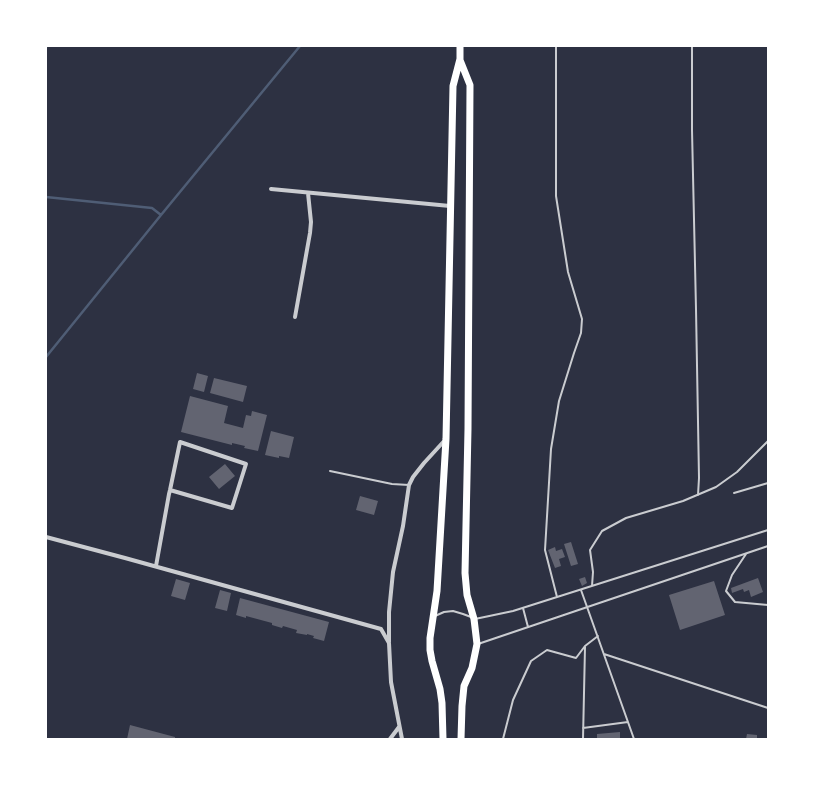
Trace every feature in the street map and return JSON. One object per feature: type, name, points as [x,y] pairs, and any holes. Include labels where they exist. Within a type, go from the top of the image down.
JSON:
[{"type":"highway","points":[[443,739],[442,703],[432,661],[430,638],[437,583],[446,439],[452,86],[460,59],[460,46]]},
{"type":"highway","points":[[460,59],[470,85],[468,421],[465,573],[468,595],[474,619],[477,644],[472,668],[464,686],[461,739]]},
{"type":"street","points":[[271,189],[450,206]]},
{"type":"street","points":[[295,317],[310,233],[311,222],[308,192]]},
{"type":"street","points":[[402,739],[391,682],[389,612],[393,572],[403,526],[408,485],[424,463],[446,439]]},
{"type":"street","points":[[156,566],[170,490],[180,442],[246,464],[232,508],[170,490]]},
{"type":"street","points":[[46,537],[381,629],[389,643]]},
{"type":"street","points":[[390,739],[399,727]]},
{"type":"lane","points":[[556,46],[556,196],[568,272],[582,319],[581,334],[559,401],[551,449],[545,550],[557,597]]},
{"type":"lane","points":[[692,46],[692,138],[698,401],[698,495]]},
{"type":"lane","points":[[592,586],[593,572],[590,550],[602,531],[626,518],[683,501],[716,487],[737,472],[768,441]]},
{"type":"lane","points":[[330,471],[392,484],[408,485]]},
{"type":"lane","points":[[734,493],[768,483]]},
{"type":"lane","points":[[433,616],[444,612],[453,611],[474,619],[513,611],[768,530]]},
{"type":"lane","points":[[477,644],[768,546]]},
{"type":"lane","points":[[746,554],[732,575],[726,590],[735,602],[768,606]]},
{"type":"lane","points":[[581,590],[634,739]]},
{"type":"lane","points":[[523,608],[528,627]]},
{"type":"lane","points":[[503,739],[513,700],[531,661],[547,650],[576,658],[585,646],[598,636]]},
{"type":"lane","points":[[582,739],[585,646]]},
{"type":"lane","points":[[604,654],[768,708]]},
{"type":"lane","points":[[583,728],[628,722]]},
{"type":"building","points":[[197,373],[208,376],[204,392],[193,389]]},
{"type":"building","points":[[214,378],[247,386],[243,402],[210,393]]},
{"type":"building","points":[[190,396],[228,406],[224,423],[243,428],[246,415],[251,416],[252,411],[267,415],[258,451],[244,448],[245,446],[232,443],[232,445],[181,432]]},
{"type":"building","points":[[271,431],[294,437],[289,458],[279,456],[279,458],[265,455]]},
{"type":"building","points":[[225,464],[235,476],[219,489],[209,477]]},
{"type":"building","points":[[360,496],[378,501],[374,515],[356,510]]},
{"type":"building","points":[[571,542],[578,564],[571,566],[564,544]]},
{"type":"building","points":[[555,547],[556,551],[562,549],[565,557],[559,559],[561,566],[555,568],[548,550]]},
{"type":"building","points":[[585,577],[587,583],[582,586],[579,579]]},
{"type":"building","points":[[758,578],[763,592],[751,597],[749,590],[744,592],[743,589],[732,593],[731,588]]},
{"type":"building","points":[[176,579],[190,583],[185,600],[171,596]]},
{"type":"building","points":[[714,581],[725,615],[680,630],[669,595]]},
{"type":"building","points":[[220,590],[231,593],[227,611],[215,608]]},
{"type":"building","points":[[240,598],[329,622],[324,641],[313,638],[314,636],[307,634],[296,633],[297,630],[283,626],[282,628],[272,625],[272,623],[236,615]]},
{"type":"building","points":[[130,725],[175,737],[175,739],[127,739]]},
{"type":"building","points":[[620,732],[620,739],[597,739],[597,734]]},
{"type":"building","points":[[747,734],[757,735],[757,739],[746,739]]},
{"type":"waterway","points":[[46,357],[300,46]]},
{"type":"waterway","points":[[46,197],[152,208],[161,215]]}]
